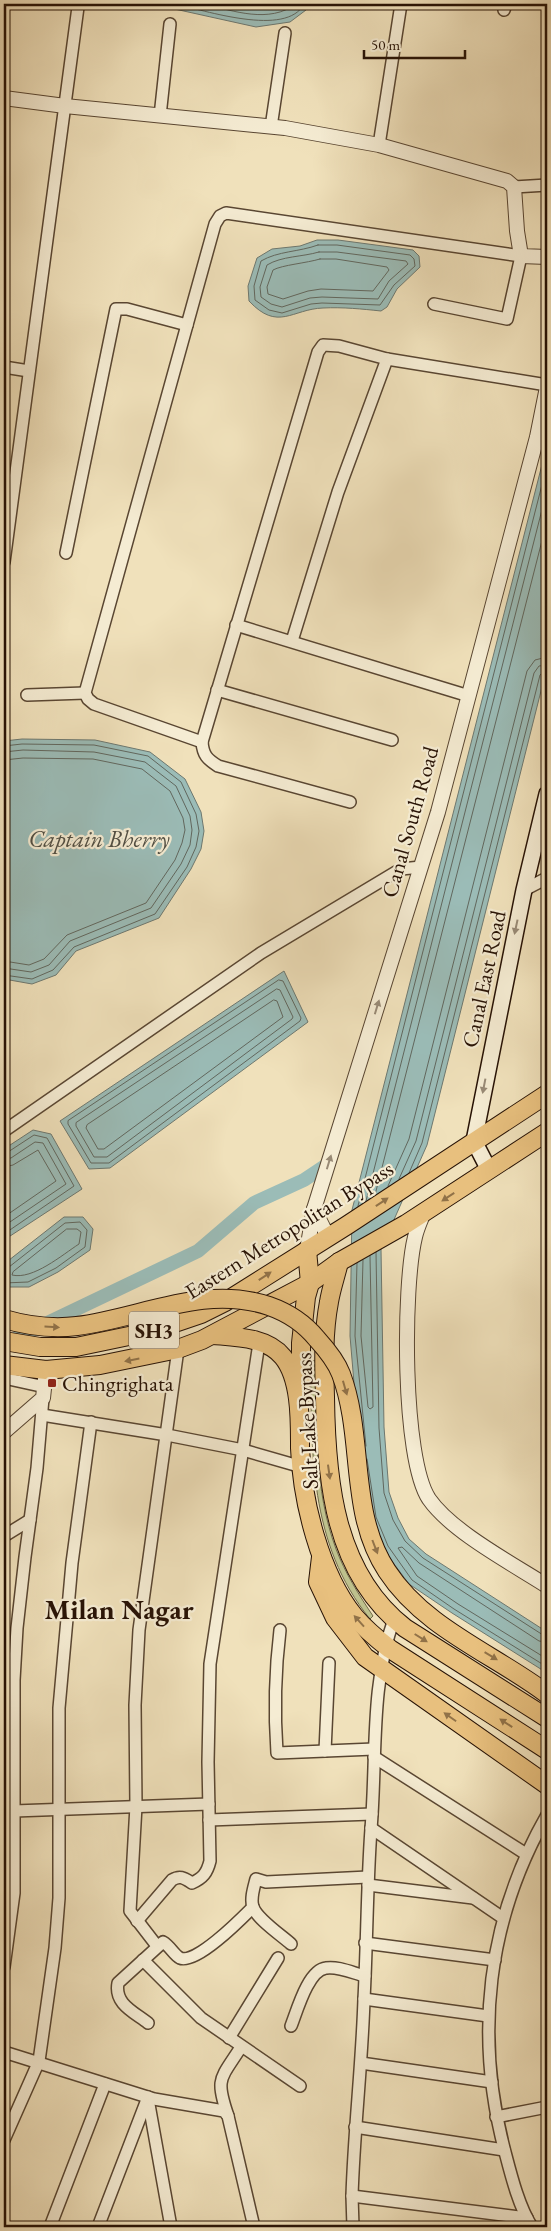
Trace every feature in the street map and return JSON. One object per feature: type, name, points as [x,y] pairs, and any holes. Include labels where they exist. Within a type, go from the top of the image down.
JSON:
[{"type":"main road","name":"Canal East Road","points":[[474,1141],[524,890],[547,794]]},
{"type":"main road","name":"Eastern Metropolitan Bypass","points":[[4,1341],[40,1347],[76,1347],[115,1340],[176,1324],[225,1302],[346,1226],[547,1094]]},
{"type":"main road","name":"SH3","points":[[4,1370],[45,1385],[100,1365],[178,1350],[212,1335],[310,1283],[346,1258],[406,1224],[547,1132]]},
{"type":"main road","points":[[474,1141],[488,1170]]},
{"type":"main road","points":[[328,1237],[346,1258]]},
{"type":"main road","points":[[301,1420],[301,1343],[310,1283],[307,1250]]},
{"type":"main road","name":"Salt Lake Bypass","points":[[346,1258],[329,1301],[325,1346],[325,1416],[330,1477],[343,1536],[352,1560],[374,1599],[394,1619],[547,1718]]},
{"type":"main road","points":[[4,1320],[43,1327],[79,1326],[177,1304],[221,1299],[257,1302],[285,1312],[298,1320],[330,1354],[340,1374],[351,1419],[362,1506],[369,1532],[386,1571],[412,1602],[436,1621],[547,1694]]},
{"type":"main road","name":"Salt Lake Bypass","points":[[212,1335],[246,1338],[260,1343],[282,1355],[290,1366],[301,1420],[302,1467],[308,1508],[321,1553],[334,1584],[353,1614],[370,1633],[385,1645],[547,1750]]},
{"type":"main road","name":"Salt Lake Bypass","points":[[321,1553],[318,1582],[336,1618],[365,1656],[547,1785]]},
{"type":"street","points":[[379,145],[401,4]]},
{"type":"street","points":[[4,562],[78,7]]},
{"type":"street","points":[[160,116],[170,24]]},
{"type":"street","points":[[271,126],[285,33]]},
{"type":"street","points":[[4,98],[160,116],[271,126],[379,145],[507,182],[514,187],[547,185]]},
{"type":"street","points":[[434,304],[507,320],[521,256],[514,187]]},
{"type":"street","points":[[202,742],[94,704],[88,699],[86,692],[215,224],[220,216],[226,213],[521,256],[547,257]]},
{"type":"street","points":[[66,553],[116,308],[127,309],[187,325]]},
{"type":"street","points":[[350,802],[218,766],[207,759],[202,742],[318,352],[323,345],[339,346],[386,359],[547,386]]},
{"type":"street","points":[[292,641],[338,492],[386,359]]},
{"type":"street","points":[[4,367],[29,371]]},
{"type":"street","name":"Canal South Road","points":[[307,1250],[314,1209],[438,812],[537,437],[547,386]]},
{"type":"street","points":[[236,625],[469,696]]},
{"type":"street","points":[[217,690],[392,740]]},
{"type":"street","points":[[27,695],[86,692]]},
{"type":"street","points":[[4,1131],[261,953],[401,868],[421,867]]},
{"type":"street","points":[[524,890],[547,878]]},
{"type":"street","points":[[314,1209],[328,1237]]},
{"type":"street","points":[[424,1212],[414,1238],[411,1258],[407,1351],[413,1444],[422,1484],[434,1505],[453,1524],[547,1586]]},
{"type":"street","points":[[137,1921],[172,1880],[177,1877],[184,1878],[192,1883],[201,1879],[207,1871],[210,1861],[208,1762],[210,1664],[260,1343]]},
{"type":"street","points":[[157,1946],[130,1911],[136,1806],[135,1705],[139,1630],[178,1350]]},
{"type":"street","points":[[4,1967],[14,1810],[9,1681],[17,1628],[45,1385]]},
{"type":"street","points":[[4,1432],[45,1385]]},
{"type":"street","points":[[42,1415],[167,1435],[242,1450],[302,1467]]},
{"type":"street","points":[[4,2140],[39,2061],[55,1948],[59,1898],[59,1708],[61,1675],[72,1563],[91,1422]]},
{"type":"street","points":[[4,1536],[30,1520]]},
{"type":"street","points":[[353,2227],[352,2196],[355,2127],[361,2063],[374,1753],[380,1668],[385,1645],[394,1619]]},
{"type":"street","points":[[280,1630],[276,1656],[274,1718],[277,1753],[325,1751],[374,1753],[526,1854]]},
{"type":"street","points":[[325,1751],[329,1663]]},
{"type":"street","points":[[14,1810],[209,1804]]},
{"type":"street","points":[[210,1820],[372,1814]]},
{"type":"street","points":[[352,2196],[530,2222],[511,2174],[496,2117],[488,2052],[488,2016],[494,1960],[507,1903],[526,1854],[547,1815]]},
{"type":"street","points":[[371,1828],[503,1918]]},
{"type":"street","points":[[290,1944],[258,1915],[253,1907],[252,1899],[256,1879],[266,1882],[368,1881],[474,1898]]},
{"type":"street","points":[[148,2023],[119,2000],[116,1992],[118,1983],[163,1942],[180,1958],[188,1958],[228,1932],[253,1907]]},
{"type":"street","points":[[365,1943],[494,1960]]},
{"type":"street","points":[[229,2038],[278,1958]]},
{"type":"street","points":[[143,1960],[201,2018],[300,2086]]},
{"type":"street","points":[[291,2026],[309,1983],[320,1969],[328,1967],[365,1976]]},
{"type":"street","points":[[364,1999],[488,2016]]},
{"type":"street","points":[[241,2047],[220,2083],[220,2091],[228,2116],[254,2227]]},
{"type":"street","points":[[4,2052],[39,2061],[148,2097],[224,2111],[228,2116]]},
{"type":"street","points":[[361,2063],[492,2082]]},
{"type":"street","points":[[50,2227],[105,2084]]},
{"type":"street","points":[[98,2227],[148,2097]]},
{"type":"street","points":[[148,2097],[171,2227]]},
{"type":"street","points":[[496,2117],[547,2107]]},
{"type":"street","points":[[355,2127],[504,2150]]},
{"type":"green space","points":[[311,1360],[316,1361],[318,1456],[320,1480],[329,1527],[344,1567],[373,1616],[370,1619],[350,1590],[335,1560],[325,1528],[318,1496],[314,1462]]},
{"type":"green space","points":[[10,1686],[12,1888],[4,1889],[4,1687]]},
{"type":"water","points":[[152,4],[309,4],[306,10],[290,22],[256,27]]},
{"type":"water","points":[[317,240],[338,240],[413,250],[419,256],[420,267],[397,289],[387,307],[381,311],[323,308],[277,317],[259,310],[249,301],[248,286],[257,258],[272,249],[300,246]]},
{"type":"water","points":[[547,445],[547,667],[427,1145],[381,1249],[384,1427],[389,1492],[398,1518],[409,1539],[426,1554],[547,1632],[547,1673],[409,1584],[383,1549],[371,1519],[363,1474],[350,1336],[352,1210]]},
{"type":"water","name":"Captain Bherry","points":[[22,739],[95,740],[150,752],[185,779],[201,812],[204,831],[201,849],[191,869],[159,918],[76,951],[56,975],[32,984],[4,979],[4,741]]},
{"type":"water","points":[[284,971],[308,1022],[110,1168],[89,1169],[60,1121]]},
{"type":"water","points":[[33,1130],[51,1134],[82,1189],[4,1240],[4,1149]]},
{"type":"water","points":[[64,1217],[83,1217],[93,1229],[90,1250],[58,1272],[29,1287],[4,1287],[4,1264]]},
{"type":"waterway","points":[[18,1337],[198,1251],[254,1203],[304,1180],[328,1164]]},
{"type":"place","name":"Chingrighata","points":[[52,1383]]},
{"type":"district","name":"Milan Nagar","points":[[119,1609]]}]
